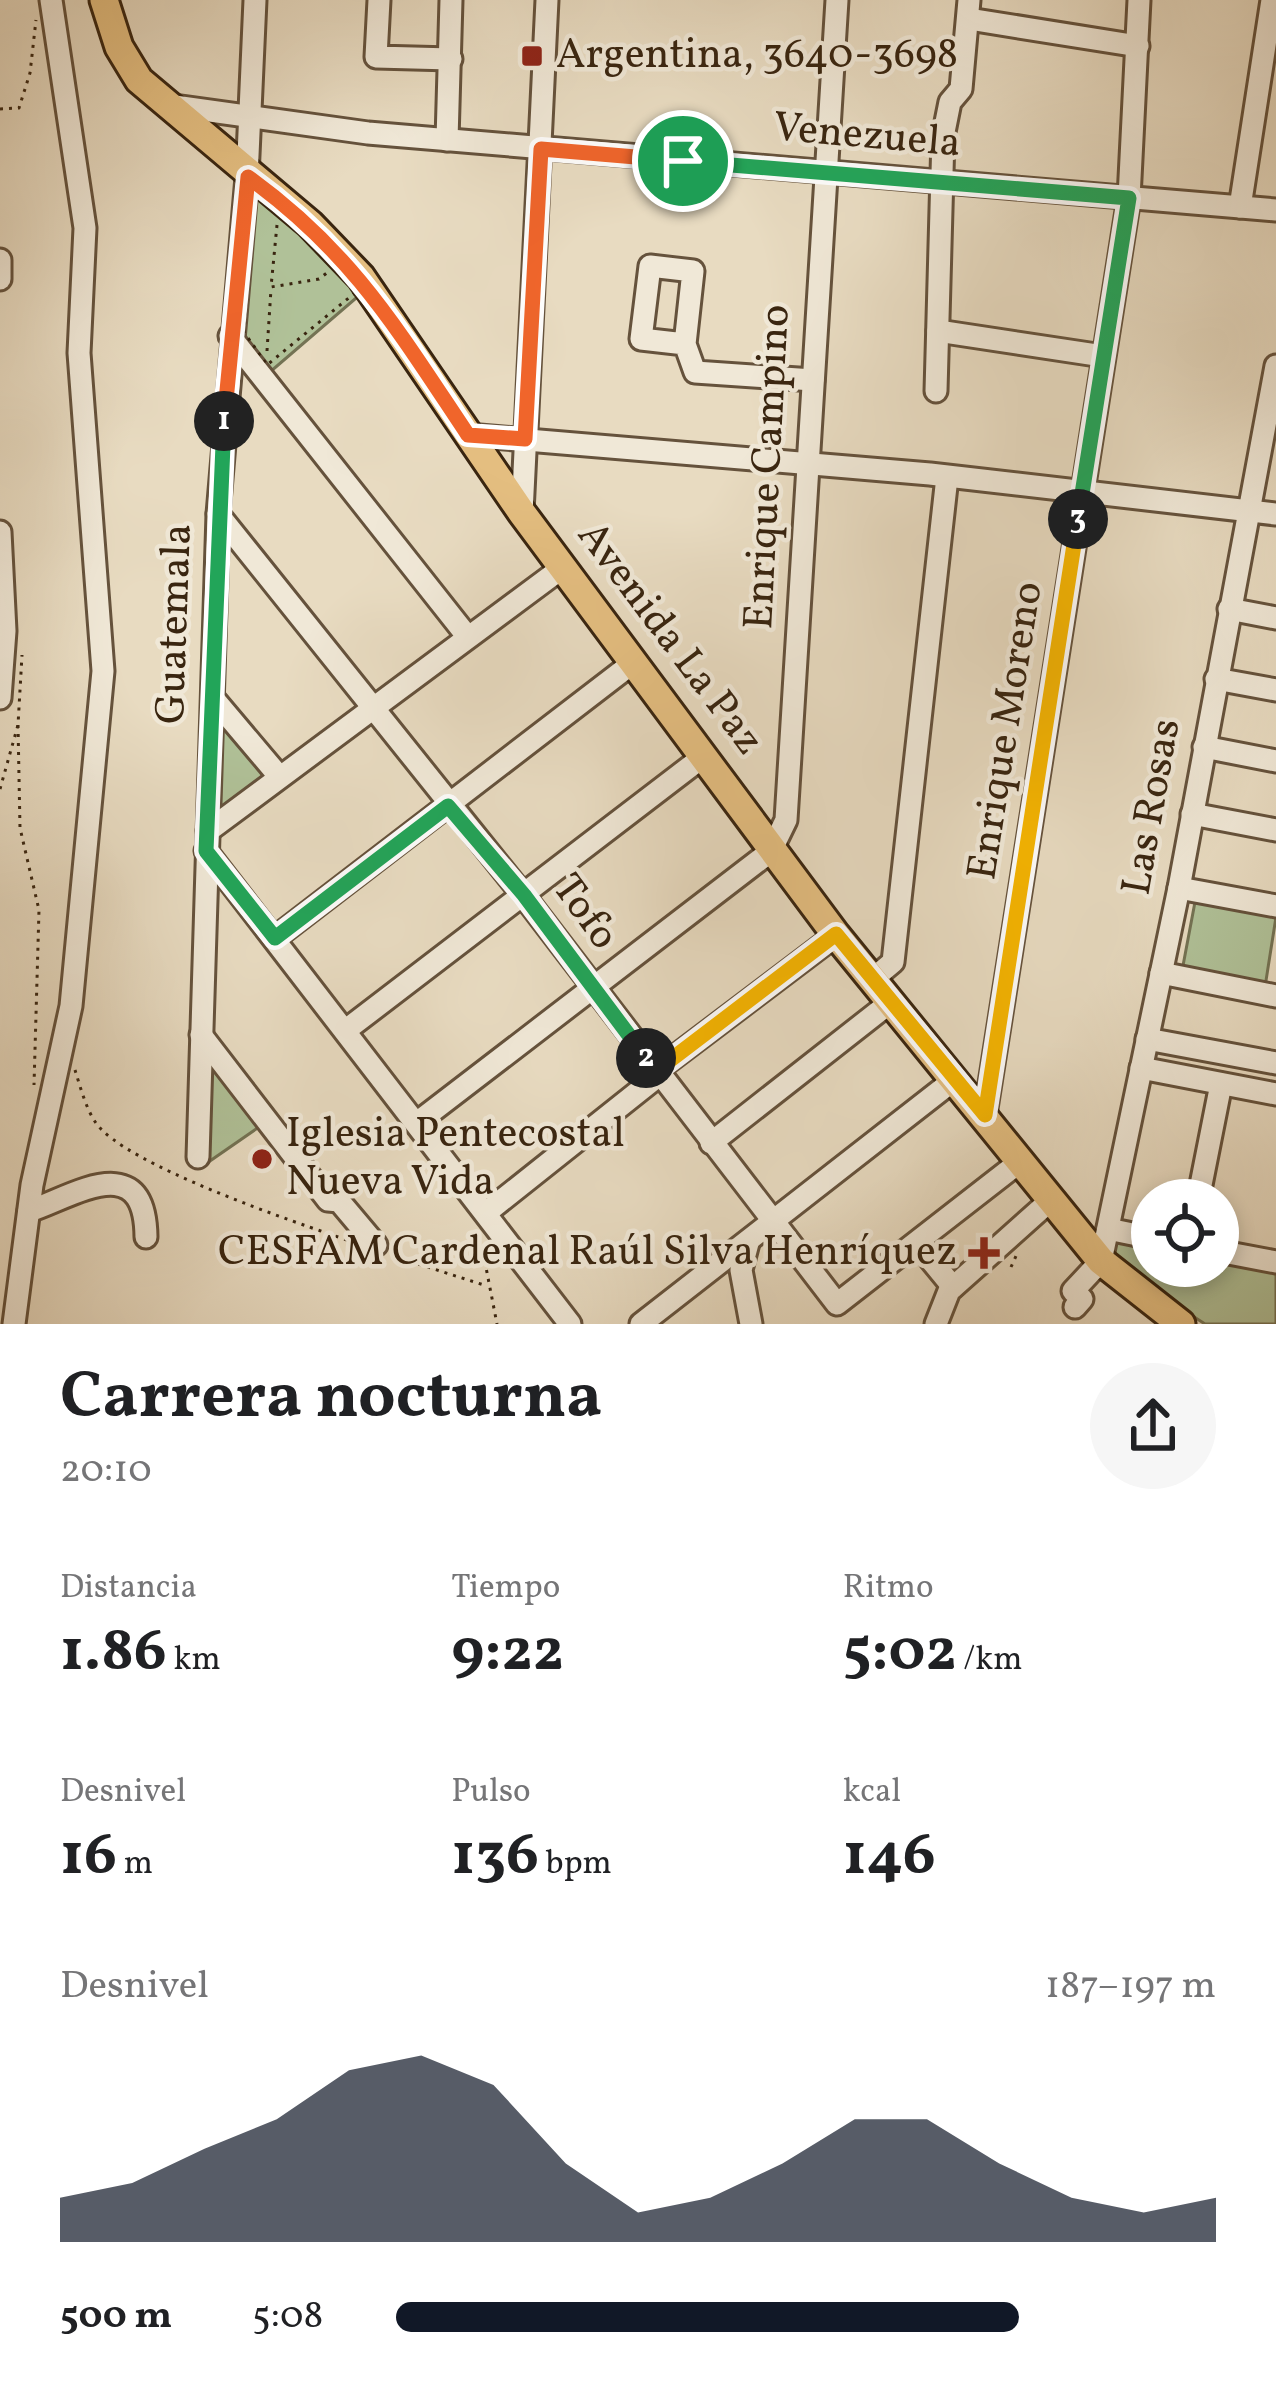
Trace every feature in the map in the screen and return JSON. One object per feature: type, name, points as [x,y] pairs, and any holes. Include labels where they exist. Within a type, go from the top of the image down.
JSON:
[{"type":"main road","name":"Avenida La Paz","points":[[104,0],[131,70],[248,177],[310,224],[361,277],[522,513],[836,934],[1101,1261],[1181,1324]]},
{"type":"street","name":"Guatemala","points":[[198,1157],[218,514],[230,336],[248,177],[255,0]]},
{"type":"street","points":[[380,0],[366,34],[376,58],[451,59]]},
{"type":"street","points":[[447,140],[451,0]]},
{"type":"street","points":[[522,513],[547,0]]},
{"type":"street","name":"Enrique Campino","points":[[772,846],[788,809],[838,0]]},
{"type":"street","name":"Enrique Moreno","points":[[985,1115],[1129,198],[1139,0]]},
{"type":"street","points":[[1240,207],[1272,0]]},
{"type":"street","points":[[14,1324],[9,1275],[28,1211],[63,1048],[104,643],[80,372],[85,228],[44,9]]},
{"type":"street","points":[[936,391],[940,182],[950,102],[961,89],[969,9],[1138,46]]},
{"type":"street","name":"Venezuela","points":[[167,105],[541,149],[1276,211]]},
{"type":"street","points":[[0,260],[0,279]]},
{"type":"street","points":[[938,332],[1103,356]]},
{"type":"street","points":[[230,336],[467,636]]},
{"type":"street","points":[[685,344],[695,372],[813,380]]},
{"type":"street","name":"Las Rosas","points":[[1075,1307],[1082,1299],[1073,1291],[1101,1261],[1108,1229],[1179,888],[1276,366]]},
{"type":"street","points":[[468,435],[947,477],[1276,514]]},
{"type":"street","points":[[874,978],[893,962],[947,477]]},
{"type":"street","name":"Tofo","points":[[218,514],[524,895],[591,989],[837,1304],[1022,1160]]},
{"type":"street","points":[[0,535],[1,686]]},
{"type":"street","points":[[562,568],[278,775],[207,841],[275,938],[570,1324]]},
{"type":"street","points":[[1229,609],[1276,618]]},
{"type":"street","points":[[275,938],[634,662]]},
{"type":"street","points":[[1216,680],[1276,690]]},
{"type":"street","points":[[213,698],[278,775]]},
{"type":"street","points":[[1204,747],[1276,761]]},
{"type":"street","points":[[346,1030],[704,756]]},
{"type":"street","points":[[1192,814],[1276,830]]},
{"type":"street","points":[[418,1122],[772,846]]},
{"type":"street","points":[[1179,888],[1276,906]]},
{"type":"street","points":[[493,1221],[657,1074],[836,934]]},
{"type":"street","points":[[1161,973],[1276,996]]},
{"type":"street","points":[[711,1143],[892,1001]]},
{"type":"street","points":[[200,1035],[328,1200],[339,1201],[368,1246]]},
{"type":"street","points":[[1147,1039],[1276,1063]]},
{"type":"street","points":[[1141,1068],[1276,1094]]},
{"type":"street","points":[[641,1324],[955,1079]]},
{"type":"street","points":[[1202,1179],[1221,1084]]},
{"type":"street","points":[[28,1211],[86,1184],[108,1183],[131,1195],[141,1209],[146,1237]]},
{"type":"street","points":[[936,1324],[953,1288],[1052,1199]]},
{"type":"street","points":[[1108,1229],[1131,1234]]},
{"type":"street","points":[[751,1239],[740,1263],[751,1324]]},
{"type":"street","points":[[1239,1255],[1276,1262]]},
{"type":"street","points":[[930,1258],[953,1288]]},
{"type":"path","points":[[0,110],[20,108],[44,9]]},
{"type":"path","points":[[266,365],[244,332],[254,193],[338,264],[319,279],[271,287]]},
{"type":"path","points":[[266,365],[275,228],[285,216]]},
{"type":"path","points":[[249,258],[273,258]]},
{"type":"path","points":[[266,365],[356,292]]},
{"type":"path","points":[[246,298],[271,300]]},
{"type":"path","points":[[18,725],[20,828],[39,910],[33,1093]]},
{"type":"path","points":[[63,1048],[97,1125],[142,1156],[244,1204],[488,1286]]},
{"type":"path","points":[[493,1221],[483,1252],[497,1324]]},
{"type":"green space","points":[[251,187],[328,248],[362,293],[270,372],[240,330]]},
{"type":"green space","points":[[225,727],[264,775],[225,806],[218,804],[220,733]]},
{"type":"green space","points":[[1195,902],[1276,917],[1265,987],[1182,971]]},
{"type":"green space","points":[[212,1068],[259,1127],[207,1163],[210,1071]]},
{"type":"green space","points":[[1116,1240],[1131,1243],[1131,1276],[1113,1264]]},
{"type":"green space","points":[[1239,1263],[1276,1270],[1276,1324],[1205,1324],[1148,1287],[1239,1287]]},
{"type":"place","name":"Argentina, 3640-3698","points":[[532,56]]},
{"type":"place","name":"Iglesia Pentecostal Nueva Vida","points":[[262,1159]]},
{"type":"place","name":"CESFAM Cardenal Raúl Silva Henríquez","points":[[984,1253]]},
{"type":"route","points":[[541,149],[683,161],[1129,198],[985,1115],[836,934],[656,1071],[524,895],[448,806],[275,938],[206,851],[218,514],[230,336],[248,177],[310,224],[361,277],[468,435],[525,439],[541,149]]}]
